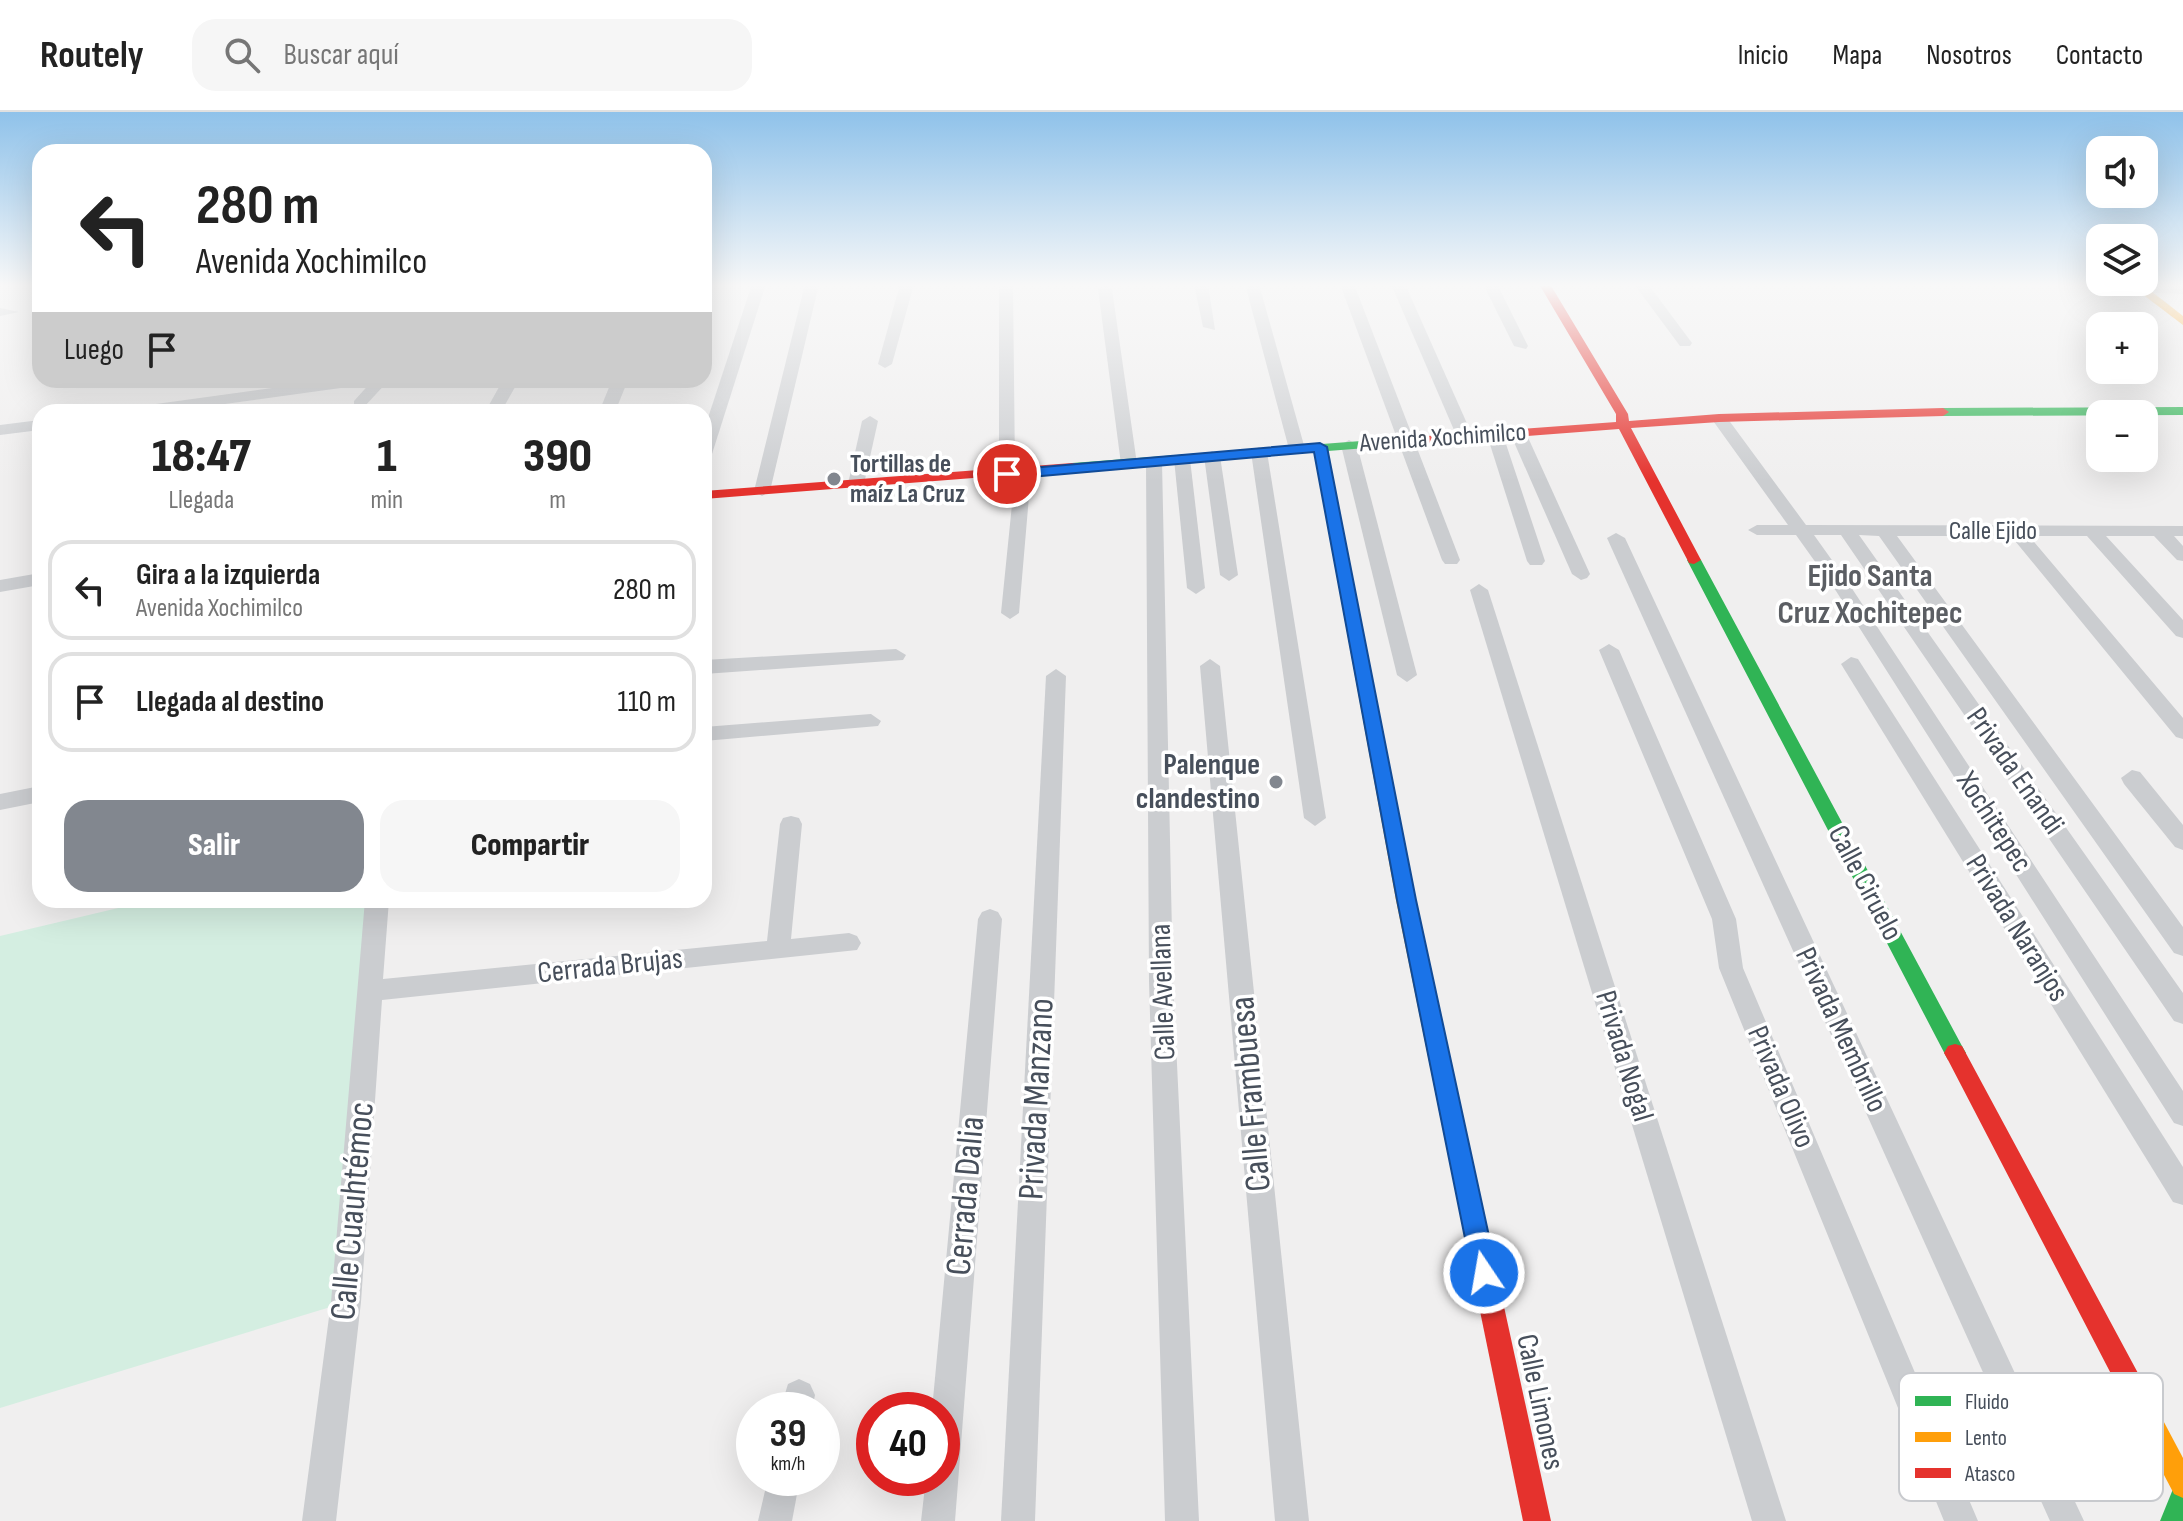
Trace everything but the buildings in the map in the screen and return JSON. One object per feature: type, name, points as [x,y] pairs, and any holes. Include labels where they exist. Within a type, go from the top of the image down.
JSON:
[{"type":"street","points":[[712,429],[738,350]]},
{"type":"street","points":[[762,491],[796,350]]},
{"type":"street","points":[[885,364],[889,350]]},
{"type":"street","points":[[1009,350],[1015,474],[1010,613]]},
{"type":"street","name":"Calle Avellana","points":[[1118,350],[1142,463],[1182,1521]]},
{"type":"street","points":[[1270,350],[1297,449]]},
{"type":"street","points":[[1372,350],[1451,560]]},
{"type":"street","points":[[1427,350],[1465,437]]},
{"type":"street","name":"Calle Ciruelo","points":[[1583,350],[1622,414],[1623,425],[2114,1373]]},
{"type":"street","points":[[191,404],[305,388]]},
{"type":"street","points":[[362,404],[375,388]]},
{"type":"street","name":"Avenida Xochimilco","points":[[712,494],[1015,474],[1320,447],[1719,418],[1830,413],[2183,411]]},
{"type":"street","points":[[1719,418],[1803,530]]},
{"type":"street","points":[[856,484],[870,421]]},
{"type":"street","points":[[0,430],[32,426]]},
{"type":"street","points":[[1518,433],[1581,574]]},
{"type":"street","points":[[1495,435],[1536,561]]},
{"type":"street","points":[[1349,445],[1407,675]]},
{"type":"street","name":"Calle Limones","points":[[1320,447],[1406,900],[1537,1521]]},
{"type":"street","points":[[1259,452],[1315,818]]},
{"type":"street","points":[[1212,456],[1229,575]]},
{"type":"street","points":[[1182,459],[1196,588]]},
{"type":"street","name":"Calle Ejido","points":[[1757,530],[2183,531]]},
{"type":"street","name":"Xochitepec","points":[[1803,530],[2183,1114]]},
{"type":"street","name":"Privada Enandi","points":[[1846,530],[2183,1013]]},
{"type":"street","points":[[1884,530],[2183,946]]},
{"type":"street","points":[[2016,531],[2183,732]]},
{"type":"street","points":[[2092,531],[2183,632]]},
{"type":"street","points":[[2159,531],[2183,556]]},
{"type":"street","name":"Privada Membrillo","points":[[1616,538],[1999,1373]]},
{"type":"street","points":[[0,586],[32,580]]},
{"type":"street","name":"Privada Nogal","points":[[1479,590],[1769,1521]]},
{"type":"street","name":"Privada Olivo","points":[[1609,650],[1724,919],[1731,968],[1899,1373]]},
{"type":"street","points":[[712,666],[896,655]]},
{"type":"street","name":"Privada Naranjos","points":[[1851,664],[2183,1192]]},
{"type":"street","name":"Calle Frambuesa","points":[[1210,666],[1292,1521]]},
{"type":"street","name":"Privada Manzano","points":[[1018,1521],[1056,676]]},
{"type":"street","points":[[712,733],[871,721]]},
{"type":"street","points":[[2132,778],[2183,841]]},
{"type":"street","points":[[0,802],[32,796]]},
{"type":"street","points":[[778,948],[791,824]]},
{"type":"street","name":"Calle Cuauhtémoc","points":[[319,1521],[346,1302],[376,908]]},
{"type":"street","name":"Cerrada Dalia","points":[[949,1392],[990,919]]},
{"type":"street","name":"Cerrada Brujas","points":[[371,991],[849,943]]},
{"type":"street","name":"Calle Ciruelo","points":[[2163,1468],[2181,1503]]},
{"type":"street","points":[[775,1521],[780,1496]]},
{"type":"street","name":"Cerrada Dalia","points":[[938,1521],[940,1496]]},
{"type":"street","name":"Privada Olivo","points":[[1953,1501],[1961,1521]]},
{"type":"street","name":"Privada Membrillo","points":[[2058,1501],[2067,1521]]},
{"type":"green space","points":[[118,908],[372,908],[337,1305],[0,1408],[0,936]]},
{"type":"traffic: fast","points":[[1943,412],[2183,411]]},
{"type":"traffic: fast","points":[[1072,467],[1400,442]]},
{"type":"traffic: fast","points":[[1694,560],[1955,1053]]},
{"type":"traffic: fast","points":[[2174,1521],[2183,1499]]},
{"type":"traffic: slow","points":[[1320,447],[1406,900],[1449,1106]]},
{"type":"traffic: slow","points":[[2163,1447],[2183,1485]]},
{"type":"traffic: jam","points":[[1583,350],[1622,414],[1623,425],[1694,560]]},
{"type":"traffic: jam","points":[[1400,442],[1719,418],[1943,412]]},
{"type":"traffic: jam","points":[[712,494],[1072,467]]},
{"type":"traffic: jam","points":[[1955,1053],[2124,1373]]},
{"type":"traffic: jam","points":[[1449,1106],[1537,1521]]},
{"type":"place","name":"Tortillas de maíz La Cruz","points":[[834,479]]},
{"type":"place","name":"Palenque clandestino","points":[[1276,782]]},
{"type":"district","name":"Ejido Santa Cruz Xochitepec","points":[[1870,594]]},
{"type":"route","points":[[1007,474],[1320,447],[1406,900],[1484,1273]]}]
